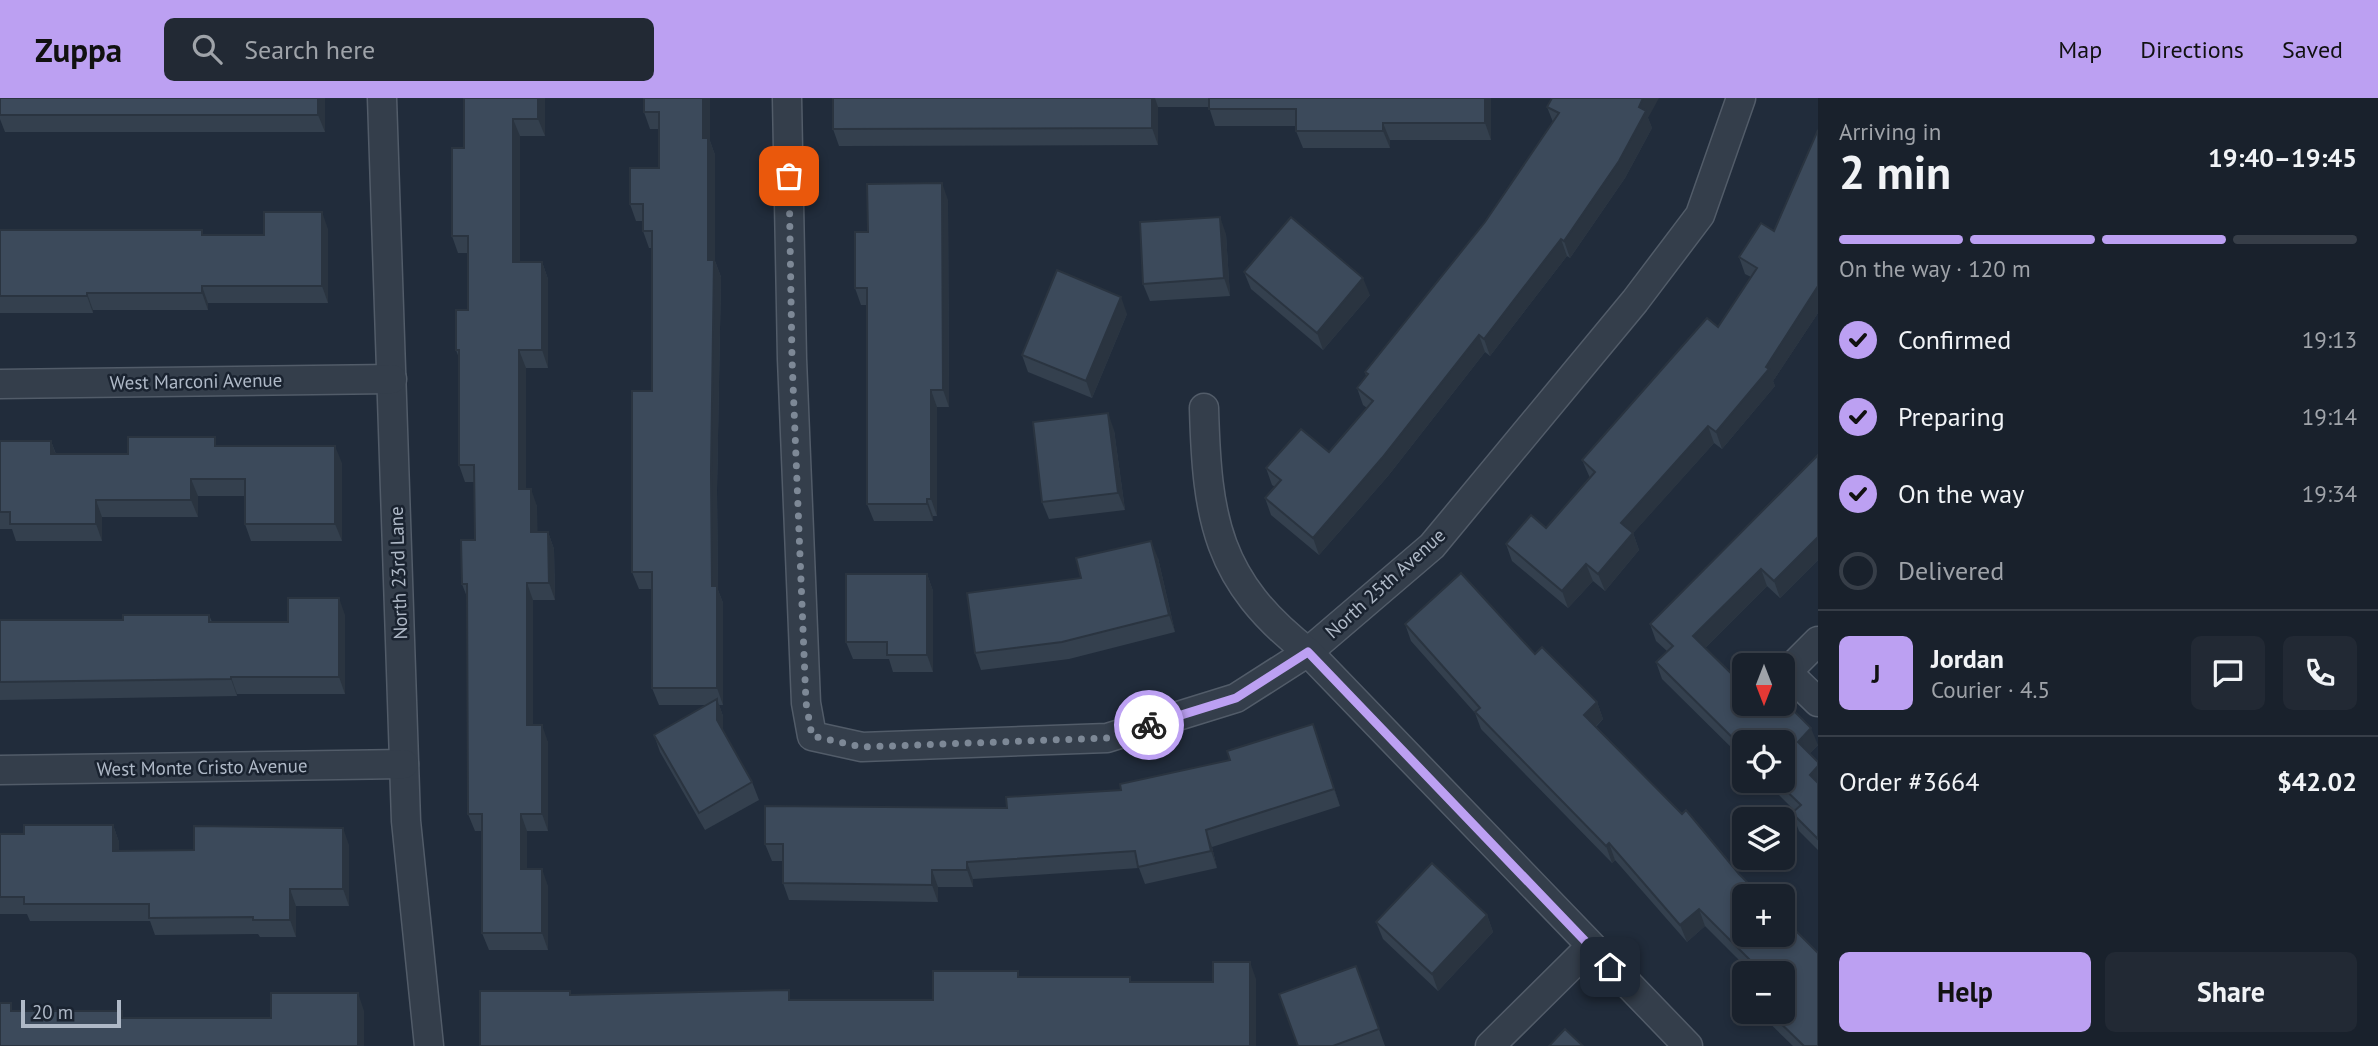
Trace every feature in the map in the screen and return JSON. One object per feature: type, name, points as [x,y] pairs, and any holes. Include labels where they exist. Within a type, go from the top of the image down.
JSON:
[{"type":"street","name":"North 23rd Lane","points":[[382,98],[406,821],[429,1046]]},
{"type":"street","points":[[787,98],[794,414],[806,703],[812,736],[862,747],[1107,738],[1236,698],[1308,652],[1281,631],[1245,589],[1226,559],[1214,522],[1206,473],[1204,408]]},
{"type":"street","name":"North 25th Avenue","points":[[1688,1046],[1308,652],[1432,546],[1635,301],[1700,215],[1741,98]]},
{"type":"street","name":"West Marconi Avenue","points":[[0,384],[392,379]]},
{"type":"street","points":[[1818,641],[1787,672],[1818,702]]},
{"type":"street","name":"West Monte Cristo Avenue","points":[[0,770],[404,764]]},
{"type":"street","points":[[1490,1046],[1590,947]]},
{"type":"building","points":[[0,98],[318,98],[318,115],[0,115]]},
{"type":"building","points":[[464,98],[538,98],[538,119],[513,119],[513,262],[542,262],[542,350],[519,350],[519,489],[531,489],[531,532],[548,532],[549,583],[527,583],[527,725],[542,725],[542,814],[521,814],[521,869],[542,869],[542,933],[482,933],[482,814],[468,814],[467,584],[462,584],[461,540],[475,540],[474,465],[459,465],[459,350],[456,350],[456,310],[468,310],[468,236],[452,236],[452,148],[464,148]]},
{"type":"building","points":[[644,98],[703,98],[703,138],[708,138],[708,260],[714,260],[711,473],[712,586],[717,586],[717,688],[652,688],[652,572],[632,572],[632,391],[652,391],[652,231],[643,231],[643,204],[630,204],[630,168],[659,168],[659,112],[644,112]]},
{"type":"building","points":[[833,98],[1152,98],[1152,128],[833,129]]},
{"type":"building","points":[[1209,98],[1485,98],[1485,123],[1383,123],[1383,131],[1296,131],[1296,109],[1209,109]]},
{"type":"building","points":[[1552,98],[1643,98],[1639,107],[1646,111],[1619,161],[1564,241],[1561,239],[1484,339],[1479,335],[1382,458],[1313,538],[1265,498],[1281,480],[1266,468],[1301,429],[1329,452],[1373,401],[1357,388],[1368,374],[1365,372],[1485,222],[1559,113],[1547,107]]},
{"type":"building","points":[[1818,130],[1818,286],[1766,367],[1769,369],[1716,432],[1708,426],[1621,523],[1633,533],[1598,574],[1586,564],[1562,591],[1506,544],[1531,515],[1546,528],[1595,472],[1582,460],[1707,318],[1718,327],[1757,268],[1739,257],[1761,223],[1774,231]]},
{"type":"building","points":[[942,183],[943,390],[931,390],[931,499],[927,499],[927,504],[867,504],[867,288],[855,288],[855,232],[868,232],[867,184]]},
{"type":"building","points":[[264,212],[322,212],[322,286],[202,286],[202,293],[0,296],[0,230],[202,230],[202,235],[264,235]]},
{"type":"building","points":[[1220,217],[1224,278],[1143,284],[1140,222]]},
{"type":"building","points":[[1291,217],[1363,278],[1317,333],[1244,272]]},
{"type":"building","points":[[1057,270],[1121,297],[1086,381],[1022,355]]},
{"type":"building","points":[[1108,413],[1118,493],[1042,502],[1033,422]]},
{"type":"building","points":[[128,437],[215,437],[215,446],[335,446],[335,524],[245,524],[245,479],[191,479],[191,500],[96,500],[96,524],[10,524],[10,512],[0,512],[0,441],[51,441],[51,454],[128,454]]},
{"type":"building","points":[[1818,455],[1818,537],[1774,581],[1761,569],[1693,636],[1732,674],[1732,716],[1796,716],[1796,713],[1811,728],[1798,742],[1818,762],[1810,775],[1818,783],[1818,839],[1795,816],[1795,810],[1801,805],[1789,793],[1795,793],[1795,730],[1732,730],[1732,737],[1656,662],[1673,646],[1650,624]]},
{"type":"building","points":[[1151,541],[1169,615],[1062,642],[975,653],[967,593],[1081,578],[1076,558]]},
{"type":"building","points":[[1461,573],[1535,654],[1542,647],[1597,702],[1584,715],[1682,814],[1686,810],[1732,866],[1732,870],[1736,870],[1749,884],[1732,884],[1732,942],[1699,909],[1680,925],[1609,843],[1606,846],[1475,712],[1480,708],[1405,624]]},
{"type":"building","points":[[846,574],[927,574],[927,655],[887,655],[887,642],[846,642]]},
{"type":"building","points":[[288,598],[339,598],[339,677],[0,682],[0,620],[123,620],[123,615],[209,615],[209,622],[288,622]]},
{"type":"building","points":[[717,699],[717,720],[752,782],[699,813],[654,735]]},
{"type":"building","points":[[1313,724],[1334,789],[1206,830],[1211,851],[1138,867],[1135,851],[967,862],[967,870],[932,870],[932,885],[783,883],[783,844],[765,844],[765,806],[1007,808],[1006,797],[1121,790],[1120,784],[1230,760],[1227,751]]},
{"type":"building","points":[[24,825],[113,825],[113,851],[194,850],[194,826],[343,828],[343,889],[290,889],[290,920],[253,920],[253,917],[149,918],[149,904],[24,904],[24,897],[0,897],[0,834],[24,834]]},
{"type":"building","points":[[1432,863],[1487,915],[1432,974],[1376,922]]},
{"type":"building","points":[[1795,930],[1818,953],[1818,1046],[1804,1046],[1781,1024],[1795,1024],[1795,961],[1751,961],[1737,947],[1795,947]]},
{"type":"building","points":[[1213,962],[1250,962],[1250,1046],[480,1046],[480,991],[570,991],[570,995],[789,990],[789,1000],[933,1000],[933,971],[1018,971],[1018,977],[1130,977],[1130,982],[1213,982]]},
{"type":"building","points":[[1356,966],[1379,1029],[1333,1046],[1298,1046],[1279,994]]},
{"type":"building","points":[[271,993],[358,993],[358,1046],[0,1046],[0,1003],[11,1003],[11,1011],[122,1011],[122,1018],[271,1018]]},
{"type":"building","points":[[1565,1029],[1583,1046],[1549,1046]]},
{"type":"way so far","points":[[789,176],[792,359],[806,703],[812,736],[862,747],[1107,738],[1149,725]]},
{"type":"route","points":[[1149,725],[1236,698],[1308,652],[1610,967]]}]
